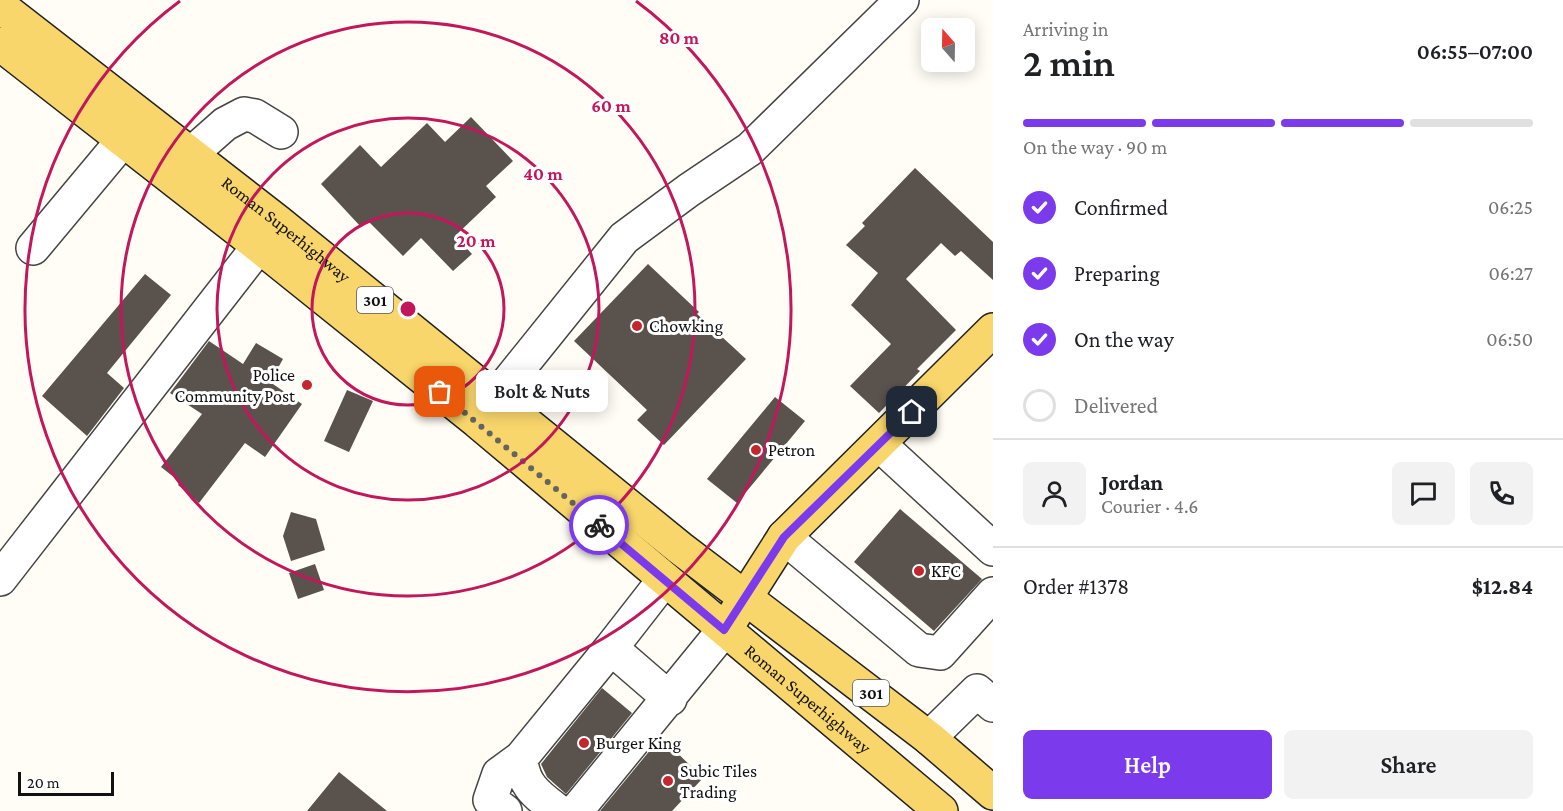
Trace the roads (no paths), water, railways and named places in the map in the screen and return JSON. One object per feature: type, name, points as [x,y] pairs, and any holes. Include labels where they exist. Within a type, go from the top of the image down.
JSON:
[{"type":"main road","name":"Roman Superhighway","points":[[0,6],[288,229],[680,548],[929,738],[993,793]]},
{"type":"main road","name":"Roman Superhighway","points":[[0,44],[124,139],[477,421],[941,811]]},
{"type":"main road","points":[[724,630],[784,537],[993,330]]},
{"type":"street","points":[[496,397],[624,238],[750,149],[902,0]]},
{"type":"street","points":[[191,154],[225,124],[243,114],[255,116],[281,132]]},
{"type":"street","points":[[33,248],[124,139]]},
{"type":"street","points":[[0,579],[259,246]]},
{"type":"street","points":[[879,444],[993,549]]},
{"type":"street","points":[[784,537],[919,650],[940,653],[993,594]]},
{"type":"street","points":[[505,811],[490,800],[499,774],[521,758],[664,580]]},
{"type":"street","points":[[521,758],[521,770],[527,785],[571,811],[670,699],[724,630]]},
{"type":"street","points":[[611,648],[670,699]]},
{"type":"street","points":[[929,738],[988,689]]},
{"type":"place","name":"Chowking","points":[[637,326]]},
{"type":"place","name":"Police Community Post","points":[[307,385]]},
{"type":"place","name":"Bolt & Nuts","points":[[440,392]]},
{"type":"place","name":"Petron","points":[[756,450]]},
{"type":"place","name":"KFC","points":[[919,571]]},
{"type":"place","name":"Burger King","points":[[584,743]]},
{"type":"place","name":"Subic Tiles Trading","points":[[668,781]]}]
